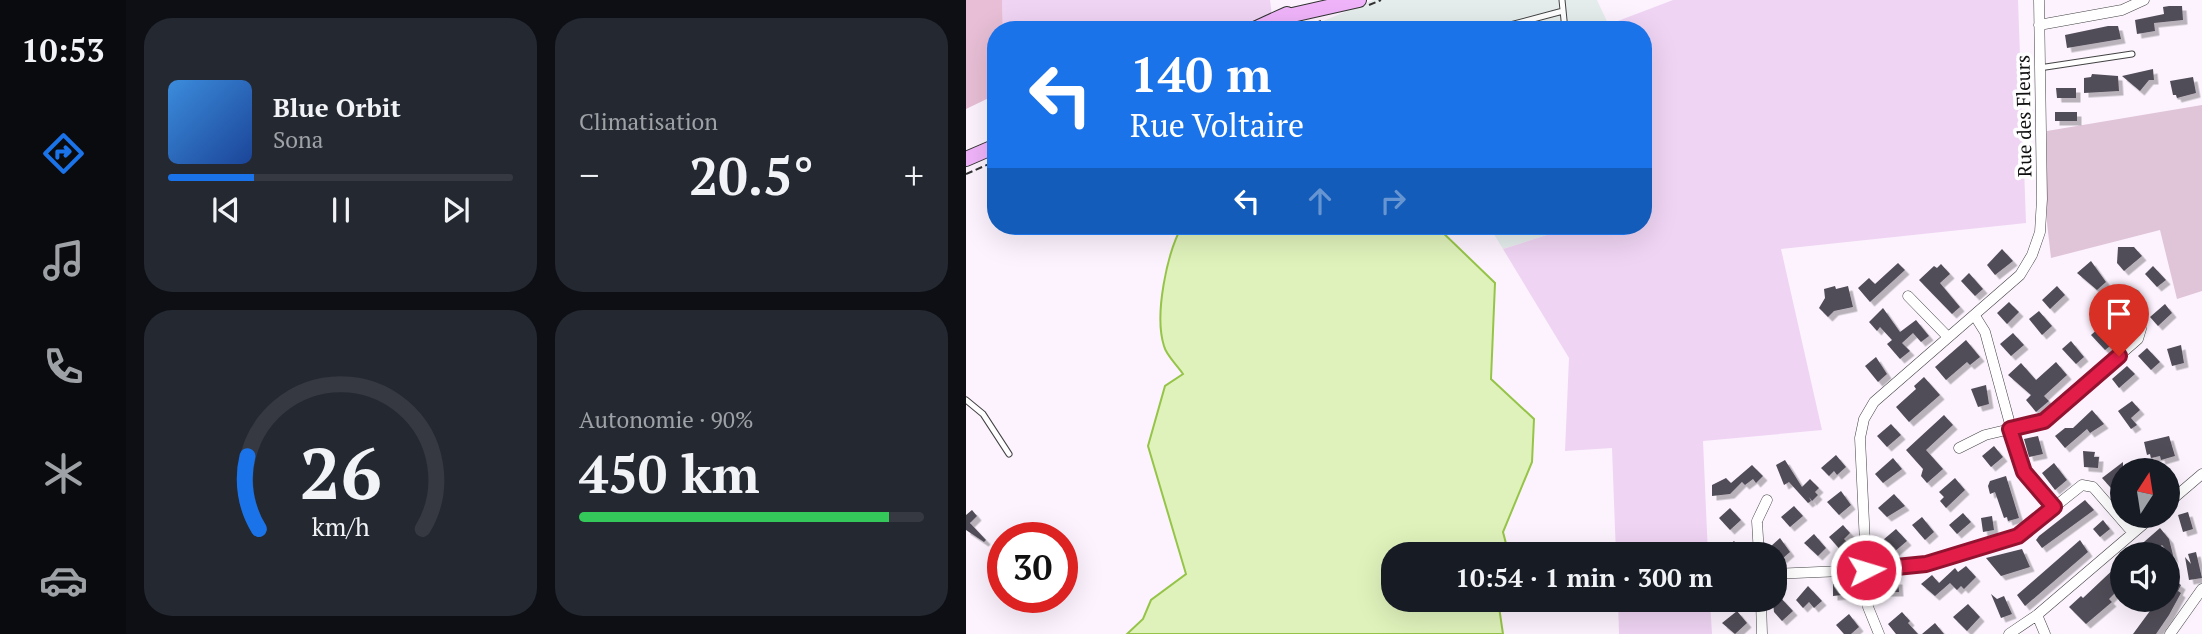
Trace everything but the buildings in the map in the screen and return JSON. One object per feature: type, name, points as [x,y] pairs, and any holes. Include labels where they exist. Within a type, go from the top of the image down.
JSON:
[{"type":"main road","points":[[1272,21],[1317,0]]},
{"type":"main road","points":[[1279,18],[1359,0]]},
{"type":"main road","points":[[966,159],[987,150]]},
{"type":"street","name":"Rue des Fleurs","points":[[1879,634],[1868,607],[1860,438],[1864,419],[1874,401],[2020,275],[2032,255],[2040,232],[2042,199],[2039,0]]},
{"type":"street","points":[[2039,25],[2144,0]]},
{"type":"street","points":[[1959,448],[1985,435],[2044,421],[2138,339],[2141,329],[2135,295]]},
{"type":"street","points":[[1908,296],[1948,337]]},
{"type":"street","points":[[1975,316],[1985,331],[2024,472],[2054,507]]},
{"type":"street","points":[[2180,493],[2202,474]]},
{"type":"street","points":[[1787,573],[1926,564],[2018,536],[2082,485],[2093,487],[2133,533]]},
{"type":"street","points":[[1758,542],[1757,521],[1767,500]]},
{"type":"street","points":[[2009,634],[2037,615],[2139,528]]},
{"type":"street","points":[[2170,634],[2202,589]]},
{"type":"street","points":[[1761,612],[1762,634]]},
{"type":"street","points":[[2037,615],[2045,634]]},
{"type":"lane","points":[[1562,0],[1564,21]]},
{"type":"lane","points":[[1525,21],[1563,11]]},
{"type":"lane","points":[[2039,68],[2132,54]]},
{"type":"lane","points":[[966,400],[983,414],[1009,454]]},
{"type":"path","points":[[966,174],[987,164]]},
{"type":"shaded area","points":[[966,0],[1002,0],[1003,21],[987,21],[987,99],[966,109]]},
{"type":"shaded area","points":[[1002,0],[1270,0],[1272,16],[1259,21],[1003,21]]},
{"type":"shaded area","points":[[1373,0],[1597,0],[1607,21],[1323,21]]},
{"type":"shaded area","points":[[1673,0],[2018,0],[2026,223],[1781,249],[1822,430],[1703,441],[1707,542],[1616,542],[1612,448],[1565,451],[1569,358],[1503,249],[1547,235],[1652,235],[1652,21],[1618,21]]},
{"type":"shaded area","points":[[2202,105],[2202,291],[2177,299],[2160,230],[2051,258],[2047,223],[2047,131]]},
{"type":"shaded area","points":[[1178,235],[1445,235],[1495,283],[1491,379],[1534,419],[1532,462],[1503,532],[1506,542],[1381,542],[1381,612],[1500,612],[1503,634],[1127,634],[1143,619],[1151,600],[1186,574],[1148,446],[1165,386],[1183,374],[1165,349],[1161,333],[1161,302],[1171,252]]},
{"type":"shaded area","points":[[1494,235],[1547,235],[1503,249]]},
{"type":"shaded area","points":[[1618,612],[1711,612],[1712,634],[1619,634]]},
{"type":"route","points":[[1866,570],[1926,564],[2018,536],[2054,507],[2024,472],[2010,429],[2044,421],[2119,356]]}]
